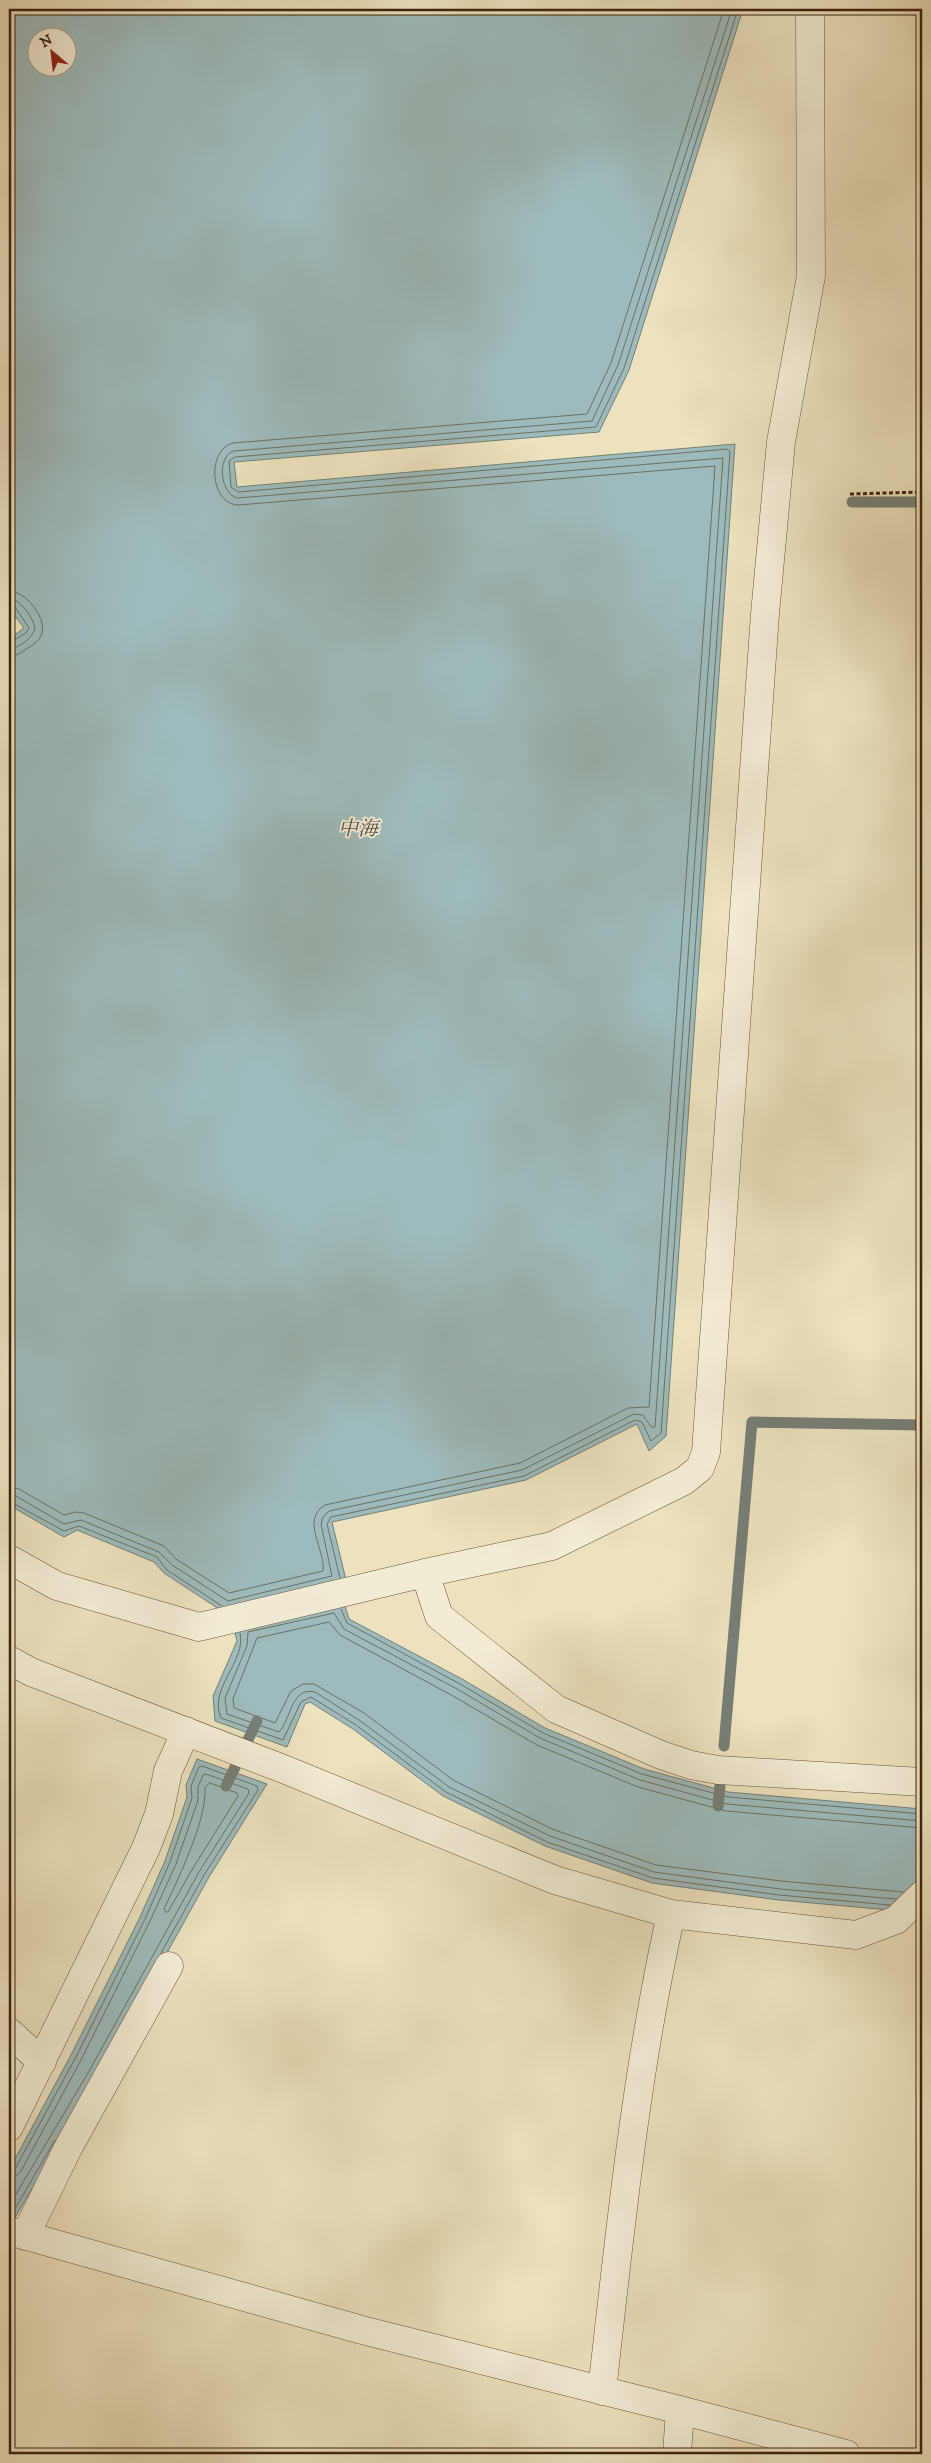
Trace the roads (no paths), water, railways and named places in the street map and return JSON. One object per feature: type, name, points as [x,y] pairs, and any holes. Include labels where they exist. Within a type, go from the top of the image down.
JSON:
[{"type":"street","points":[[9,1559],[58,1586],[199,1627],[425,1573],[552,1546],[684,1481],[700,1468],[706,1452],[765,614],[781,442],[811,276],[810,9]]},
{"type":"street","points":[[425,1573],[439,1616],[556,1709],[661,1755],[691,1765],[718,1770],[922,1782]]},
{"type":"street","points":[[9,1660],[31,1672],[281,1768],[555,1880],[671,1914],[843,1935],[871,1931],[903,1916],[922,1895]]},
{"type":"street","points":[[9,2127],[146,1848],[159,1814],[168,1771],[194,1734]]},
{"type":"street","points":[[602,2391],[627,2165],[652,1999],[671,1914]]},
{"type":"street","points":[[169,1966],[68,2148],[13,2233],[362,2330],[846,2454]]},
{"type":"street","points":[[9,2032],[42,2062]]},
{"type":"street","points":[[677,2454],[680,2410]]},
{"type":"water","name":"中海","points":[[9,9],[743,9],[629,370],[599,432],[234,462],[237,487],[735,444],[666,1436],[649,1451],[637,1424],[526,1480],[332,1522],[347,1584],[225,1613],[164,1573],[154,1562],[77,1530],[64,1537],[9,1505],[9,639],[24,628],[9,608]]},
{"type":"water","points":[[343,1599],[349,1619],[462,1679],[545,1728],[644,1769],[728,1792],[922,1809],[922,1913],[779,1900],[652,1883],[545,1846],[443,1796],[353,1729],[310,1702],[305,1704],[287,1747],[215,1721],[213,1696],[237,1641],[233,1624]]},
{"type":"water","points":[[197,1759],[267,1784],[209,1877],[97,2079],[13,2221],[9,2219],[9,2170],[71,2055],[140,1917],[165,1861],[187,1797],[186,1785]]},
{"type":"waterway","points":[[852,502],[922,502]]},
{"type":"waterway","points":[[724,1746],[752,1422],[922,1425]]},
{"type":"waterway","points":[[226,1786],[257,1721]]},
{"type":"waterway","points":[[718,1806],[720,1785]]}]
